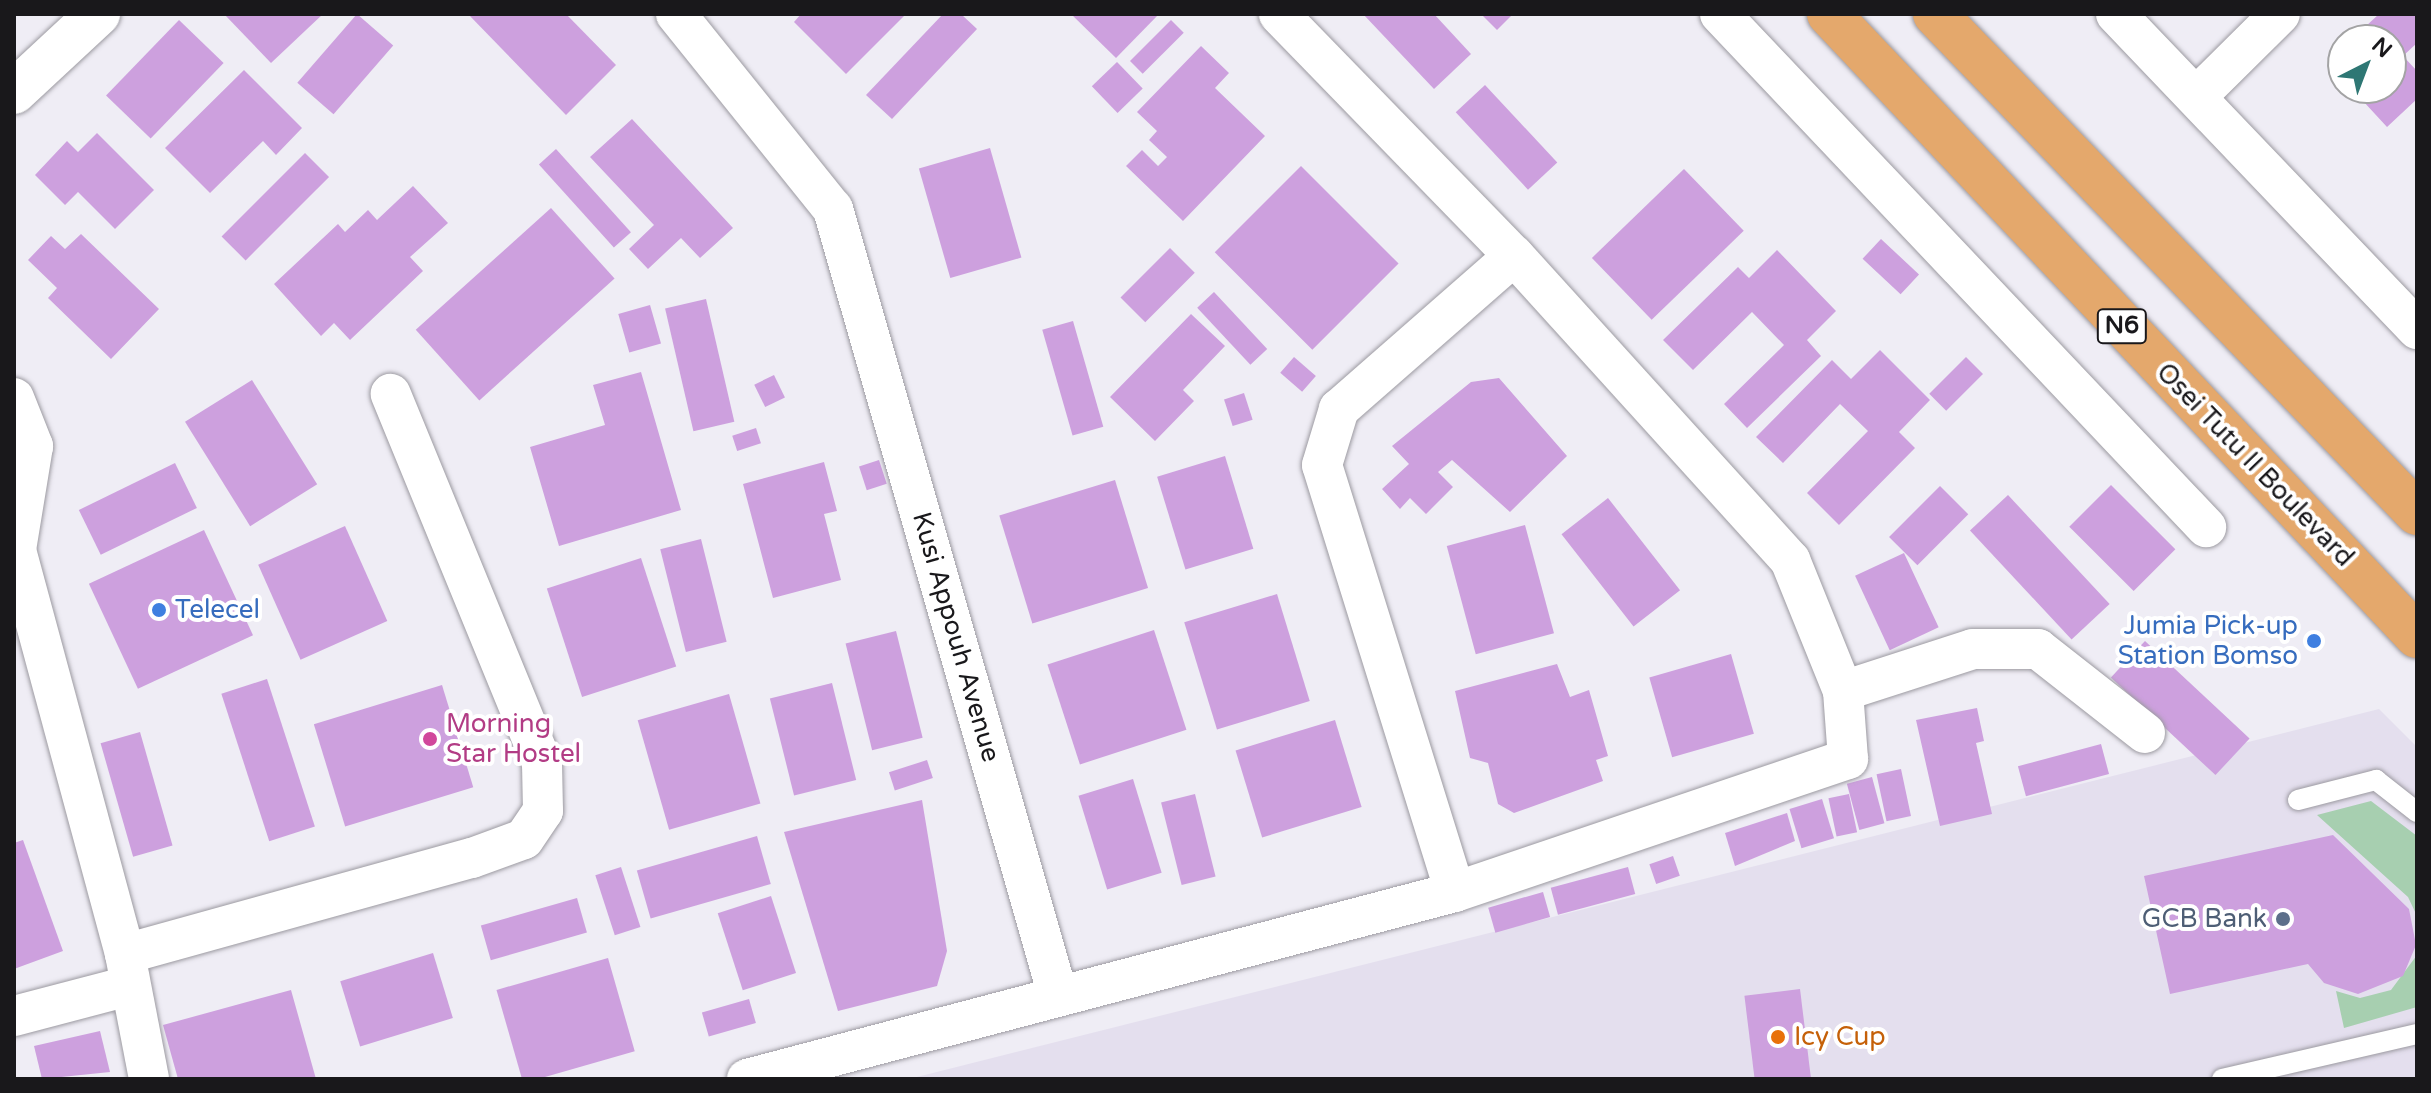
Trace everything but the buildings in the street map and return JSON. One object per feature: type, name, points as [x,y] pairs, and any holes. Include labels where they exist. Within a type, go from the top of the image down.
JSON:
[{"type":"highway","name":"Osei Tutu II Boulevard","points":[[1829,14],[2417,636]]},
{"type":"highway","points":[[1935,14],[2417,513]]},
{"type":"street","points":[[14,92],[98,14]]},
{"type":"street","points":[[747,1079],[1455,892],[1843,764],[1850,753],[1843,691],[1790,560],[1514,256],[1279,14]]},
{"type":"street","points":[[1720,14],[2206,527]]},
{"type":"street","points":[[2116,14],[2417,329]]},
{"type":"street","points":[[2196,97],[2280,14]]},
{"type":"street","name":"Kusi Appouh Avenue","points":[[693,20],[833,209],[1058,996]]},
{"type":"street","points":[[1455,892],[1400,697],[1322,465],[1339,409],[1514,256]]},
{"type":"street","points":[[14,1016],[126,970],[524,839],[543,811],[542,763],[391,394]]},
{"type":"street","points":[[14,398],[33,446],[16,550],[126,970],[149,1079]]},
{"type":"street","points":[[1843,691],[1973,649],[2038,649],[2145,733]]},
{"type":"lane","points":[[2298,800],[2376,780],[2417,812]]},
{"type":"lane","points":[[2222,1079],[2417,1034]]},
{"type":"shaded area","points":[[2379,709],[2417,747],[2417,1079],[909,1079]]},
{"type":"green space","points":[[2371,801],[2417,836],[2417,916],[2408,897],[2317,815]]},
{"type":"green space","points":[[2417,955],[2417,1007],[2344,1028],[2336,991],[2360,998],[2391,990]]},
{"type":"place","name":"Telecel","points":[[159,610]]},
{"type":"place","name":"Jumia Pick-up Station Bomso","points":[[2314,641]]},
{"type":"place","name":"Morning Star Hostel","points":[[430,739]]},
{"type":"place","name":"GCB Bank","points":[[2283,919]]},
{"type":"place","name":"Icy Cup","points":[[1778,1037]]}]
